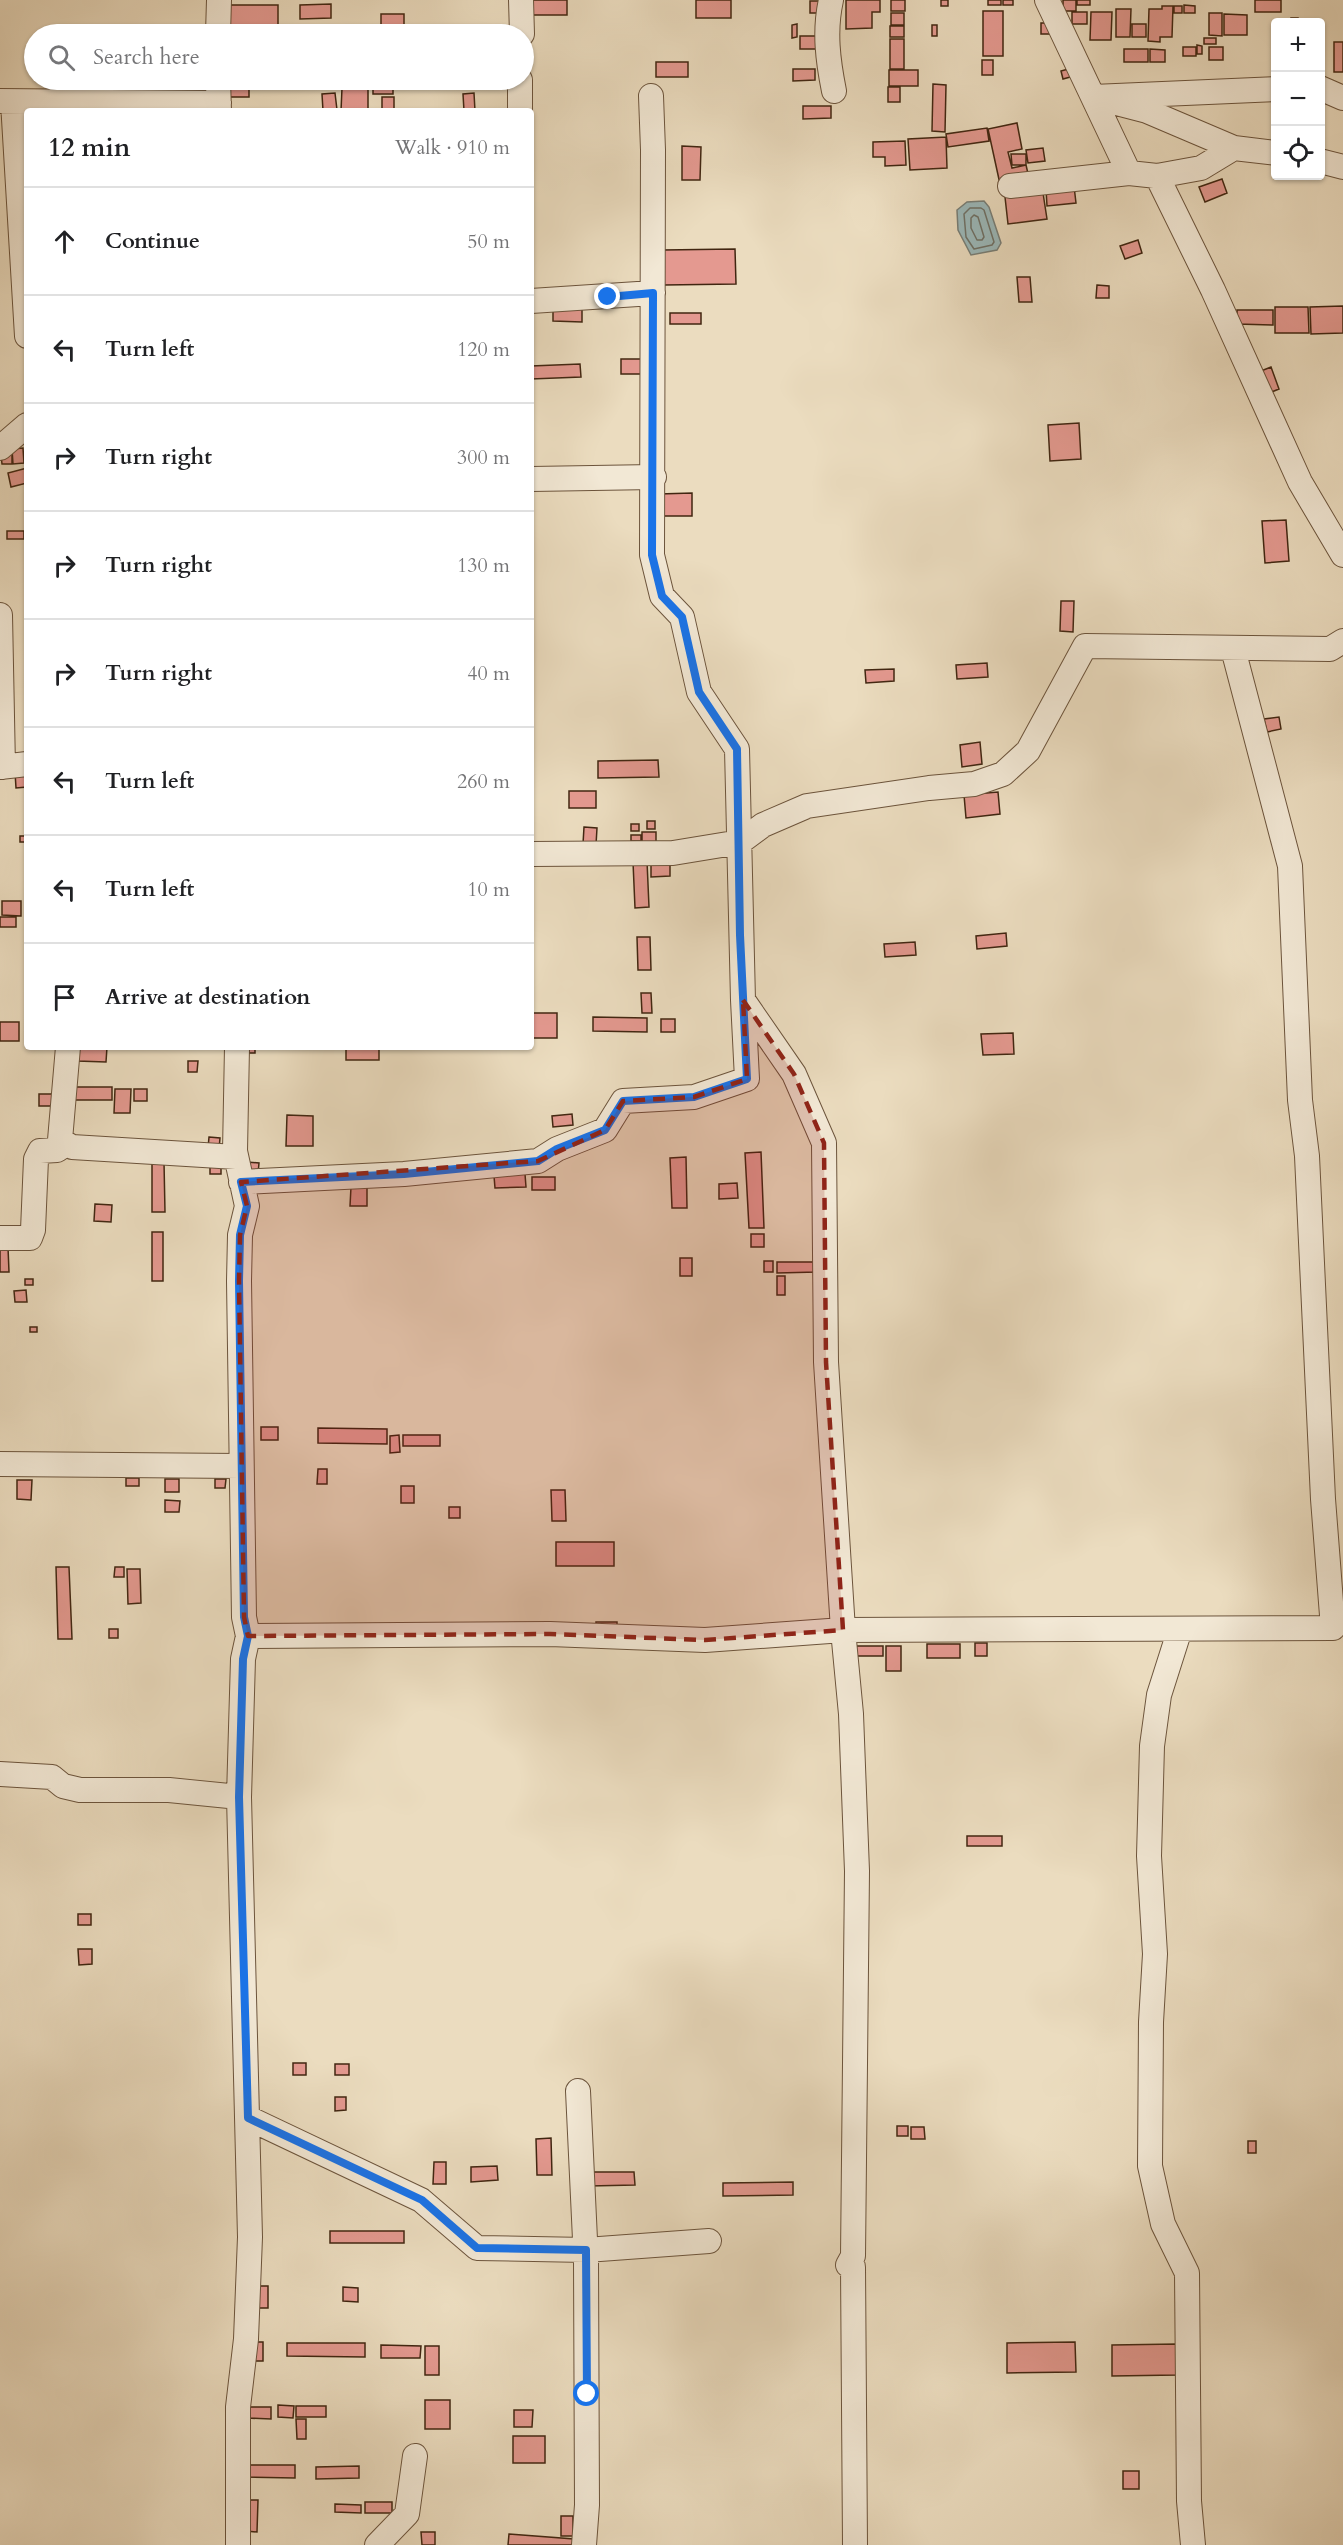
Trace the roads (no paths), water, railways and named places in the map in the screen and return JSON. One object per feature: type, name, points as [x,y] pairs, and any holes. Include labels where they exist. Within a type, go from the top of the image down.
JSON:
[{"type":"street","points":[[218,24],[219,0]]},
{"type":"street","points":[[521,0],[522,24]]},
{"type":"street","points":[[831,0],[828,16],[828,59],[834,92]]},
{"type":"street","points":[[1047,0],[1129,173]]},
{"type":"street","points":[[1093,97],[1271,89]]},
{"type":"street","points":[[520,90],[520,108]]},
{"type":"street","points":[[1325,90],[1343,98]]},
{"type":"street","points":[[241,1182],[404,1174],[538,1161],[557,1149],[605,1130],[623,1101],[694,1097],[747,1079],[737,749],[699,692],[682,617],[662,596],[652,555],[654,477],[651,96]]},
{"type":"street","points":[[1093,97],[1147,111],[1234,148],[1271,153]]},
{"type":"street","points":[[24,301],[7,102],[219,98]]},
{"type":"street","points":[[1010,186],[1129,173],[1157,176],[1201,168],[1234,148]]},
{"type":"street","points":[[1325,162],[1343,167]]},
{"type":"street","points":[[1157,176],[1213,290],[1300,482],[1343,555]]},
{"type":"street","points":[[534,301],[653,293]]},
{"type":"street","points":[[0,448],[24,428]]},
{"type":"street","points":[[534,479],[654,477]]},
{"type":"street","points":[[0,615],[1,767],[24,764]]},
{"type":"street","points":[[534,854],[673,853],[740,842],[763,825],[807,806],[929,788],[974,784],[1003,774],[1028,751],[1085,646],[1330,649],[1343,641]]},
{"type":"street","points":[[248,1636],[550,1634],[705,1640],[843,1630],[1333,1628],[1323,1499],[1307,1156],[1300,1100],[1290,867],[1233,649]]},
{"type":"street","points":[[743,1000],[794,1074],[824,1143],[826,1362],[843,1630],[851,1714],[857,1871],[853,2256],[848,2265],[853,2267],[855,2545]]},
{"type":"street","points":[[68,1050],[60,1140],[66,1144],[72,1147],[236,1157]]},
{"type":"street","points":[[237,1050],[236,1157],[247,1206],[240,1235],[240,1466],[244,1617],[248,1636],[243,1659],[239,1797],[250,2237],[246,2339],[238,2407],[238,2545]]},
{"type":"street","points":[[0,1238],[30,1238],[33,1230],[36,1159],[40,1151],[57,1150],[66,1144]]},
{"type":"street","points":[[0,1464],[240,1466]]},
{"type":"street","points":[[1180,1629],[1159,1695],[1152,1746],[1149,1856],[1155,1954],[1151,2022],[1150,2166],[1162,2224],[1187,2273],[1189,2501],[1193,2545]]},
{"type":"street","points":[[0,1774],[52,1777],[63,1786],[80,1790],[169,1790],[239,1797]]},
{"type":"street","points":[[578,2091],[586,2250],[587,2505],[584,2545]]},
{"type":"street","points":[[248,2118],[422,2200],[477,2248],[586,2250],[709,2241]]},
{"type":"street","points":[[377,2545],[408,2514],[415,2457]]},
{"type":"water","points":[[984,201],[989,207],[1001,243],[997,250],[971,255],[958,230],[957,210],[967,202]]}]
